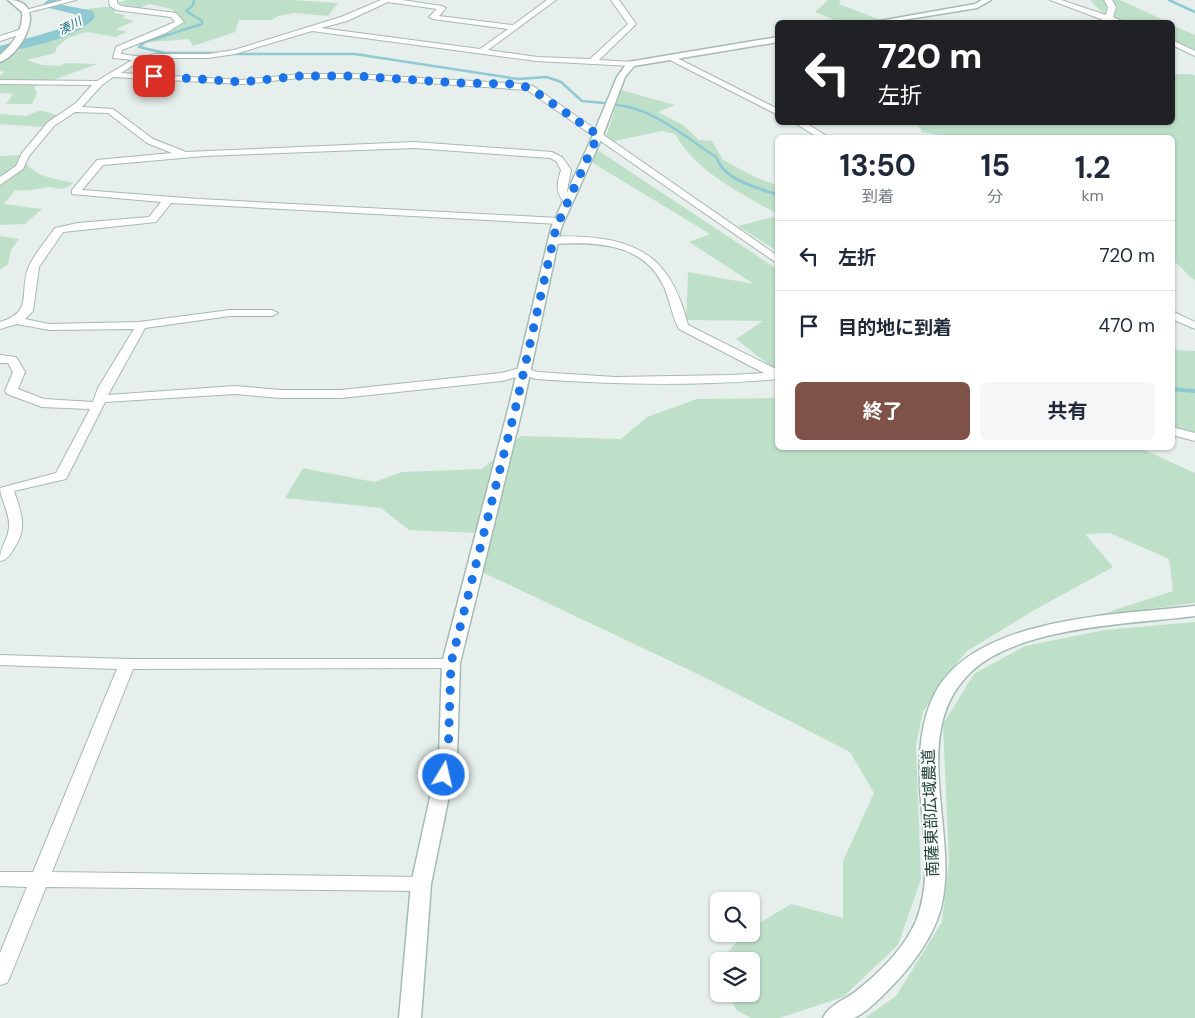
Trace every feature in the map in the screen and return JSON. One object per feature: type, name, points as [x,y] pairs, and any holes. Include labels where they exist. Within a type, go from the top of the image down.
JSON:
[{"type":"street","points":[[0,58],[10,52],[27,20],[26,11],[12,0]]},
{"type":"street","points":[[26,11],[72,0]]},
{"type":"street","points":[[113,0],[113,4],[119,8],[173,15],[180,22],[164,31],[119,48],[116,56],[142,58],[165,55],[216,55],[230,53],[353,16],[387,0],[442,8],[433,17],[513,27]]},
{"type":"street","points":[[483,50],[552,0]]},
{"type":"street","points":[[591,63],[632,24],[615,0]]},
{"type":"street","points":[[890,20],[977,6],[987,0]]},
{"type":"street","points":[[1054,0],[1113,20]]},
{"type":"street","points":[[1108,0],[1112,7],[1109,19]]},
{"type":"street","points":[[305,29],[483,50],[537,59],[631,64],[775,41]]},
{"type":"street","points":[[0,39],[22,31]]},
{"type":"street","points":[[1175,44],[1195,54]]},
{"type":"street","points":[[0,182],[20,167],[25,155],[51,124],[80,105],[99,83],[142,58]]},
{"type":"street","points":[[671,58],[775,111]]},
{"type":"street","points":[[410,1018],[421,884],[448,757],[451,663],[524,371],[559,221],[598,135],[621,77],[631,64]]},
{"type":"street","points":[[110,76],[162,76],[242,82],[300,76],[355,76],[459,83],[514,84],[530,88],[775,259]]},
{"type":"street","points":[[0,82],[99,83]]},
{"type":"street","points":[[73,109],[110,111],[150,141],[186,156]]},
{"type":"street","points":[[802,125],[821,135]]},
{"type":"street","points":[[559,221],[168,200],[75,192],[100,162],[414,145],[552,155],[559,159],[566,170],[562,182],[564,198],[568,202]]},
{"type":"street","points":[[16,321],[27,311],[34,268],[58,230],[78,226],[152,220],[168,200]]},
{"type":"street","points":[[553,241],[605,240],[640,254],[660,268],[668,281],[678,299],[683,327],[775,373]]},
{"type":"street","points":[[0,326],[16,321],[64,327],[139,325],[230,313],[272,313]]},
{"type":"street","points":[[1175,316],[1195,326]]},
{"type":"street","points":[[0,557],[12,544],[17,529],[15,515],[6,489],[61,476],[82,433],[140,329],[139,325]]},
{"type":"street","points":[[0,359],[12,360],[19,372],[11,391],[42,403],[99,403],[235,390],[281,394],[341,394],[502,377],[524,371],[536,375],[615,381],[732,379],[775,375]]},
{"type":"street","points":[[1175,432],[1195,436]]},
{"type":"street","name":"南薩東部広域農道","points":[[834,1018],[854,1007],[895,970],[920,933],[931,908],[934,858],[928,745],[940,700],[954,680],[979,658],[1001,646],[1031,636],[1063,628],[1195,611]]},
{"type":"street","points":[[0,660],[127,664],[451,663]]},
{"type":"street","points":[[0,977],[38,879],[127,664]]},
{"type":"street","points":[[0,879],[421,884]]},
{"type":"green space","points":[[127,0],[291,0],[338,3],[328,16],[294,13],[278,16],[272,20],[239,20],[235,32],[193,46],[189,39],[139,43],[177,25],[176,15],[172,9],[149,4],[138,9],[117,3]]},
{"type":"green space","points":[[828,0],[840,0],[839,4],[881,20],[834,20],[815,12]]},
{"type":"green space","points":[[1090,0],[1120,0],[1164,20],[1116,20],[1104,14]]},
{"type":"green space","points":[[118,7],[114,13],[125,15],[123,18],[134,21],[116,29],[127,32],[115,37],[87,32],[68,38],[57,47],[55,53],[27,60],[42,65],[59,66],[66,63],[97,64],[34,87],[37,93],[32,104],[6,104],[13,94],[0,93],[0,76],[4,72],[0,71],[0,61],[21,49],[29,40],[62,27],[75,15],[69,11]]},
{"type":"green space","points":[[1175,26],[1195,35],[1195,57],[1175,44]]},
{"type":"green space","points":[[1175,74],[1192,74],[1195,76],[1195,281],[1175,262],[1175,135],[938,135],[922,132],[918,125],[1175,125]]},
{"type":"green space","points":[[621,90],[675,105],[658,112],[683,125],[699,140],[712,141],[723,160],[757,178],[775,184],[775,213],[707,171],[684,148],[675,134],[662,131],[604,143]]},
{"type":"green space","points":[[40,110],[57,115],[42,127],[0,124],[0,114],[26,116]]},
{"type":"green space","points":[[593,147],[775,268],[775,369],[736,339],[763,321],[686,320],[688,272],[754,284],[689,242],[710,234],[593,163]]},
{"type":"green space","points":[[21,155],[31,168],[37,172],[50,178],[74,183],[61,189],[48,187],[15,190],[4,204],[42,209],[25,224],[0,225],[0,156]]},
{"type":"green space","points":[[775,217],[775,250],[738,226]]},
{"type":"green space","points":[[0,236],[19,239],[11,250],[8,264],[0,270]]},
{"type":"green space","points":[[1175,350],[1195,351],[1195,437],[1175,428]]},
{"type":"green space","points":[[775,398],[775,450],[1144,450],[1195,473],[1195,603],[1099,615],[1173,591],[1169,559],[1110,533],[1085,534],[1113,567],[1036,609],[967,651],[945,677],[923,712],[916,745],[921,879],[898,945],[843,997],[779,1018],[751,1018],[736,1010],[732,1002],[760,1002],[760,952],[728,952],[737,942],[760,942],[760,923],[791,904],[843,918],[843,861],[874,793],[850,752],[704,677],[484,573],[478,533],[409,530],[381,508],[285,498],[303,468],[374,482],[402,472],[482,469],[521,436],[621,439],[647,417],[697,399]]},
{"type":"green space","points":[[1195,622],[1195,1018],[865,1018],[896,996],[942,922],[949,861],[943,724],[974,674],[1025,646],[1105,630]]},
{"type":"waterway","name":"湊川","points":[[0,50],[61,33],[83,23],[89,17],[89,14],[84,12],[48,5],[56,0]]},
{"type":"waterway","points":[[194,0],[193,5],[186,11],[202,21],[202,24],[145,42],[139,47],[165,53],[217,53]]},
{"type":"waterway","points":[[1169,0],[1195,12]]},
{"type":"waterway","points":[[229,54],[355,54],[518,79],[547,77],[561,82],[582,101],[604,103]]},
{"type":"waterway","points":[[617,105],[630,107],[669,125],[716,157],[720,164]]},
{"type":"waterway","points":[[719,163],[724,170],[737,180],[775,194]]},
{"type":"waterway","points":[[1175,389],[1195,391]]},
{"type":"route","points":[[154,76],[242,82],[300,76],[355,76],[406,78],[435,82],[514,84],[530,88],[598,135],[556,228],[516,406],[451,663],[448,757],[444,775]]}]
